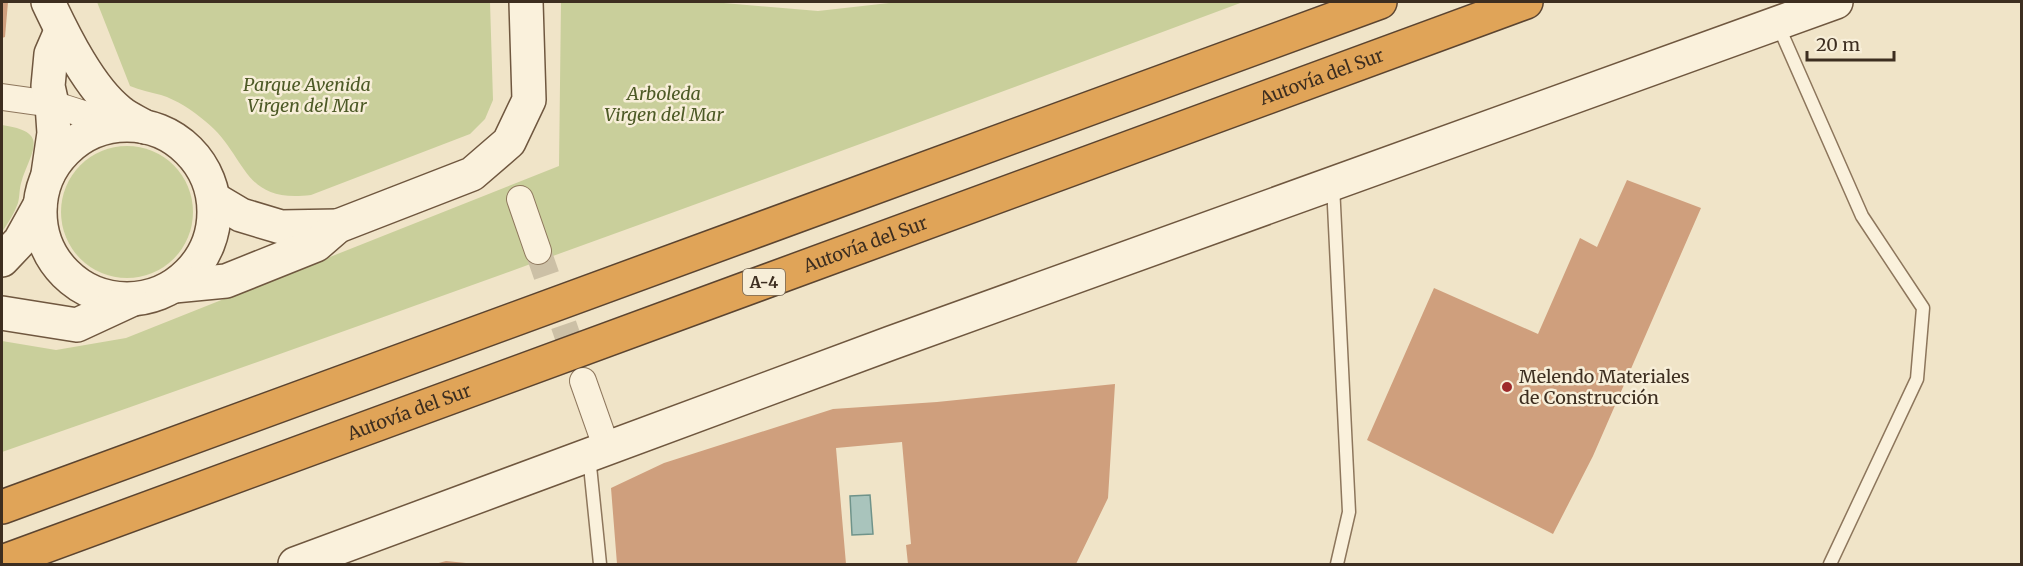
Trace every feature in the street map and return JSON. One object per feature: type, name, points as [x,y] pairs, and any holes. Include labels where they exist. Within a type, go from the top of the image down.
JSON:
[{"type":"highway","points":[[2,507],[1380,2]]},
{"type":"highway","name":"Autovía del Sur","points":[[2,562],[1526,2]]},
{"type":"main road","points":[[48,2],[62,32],[100,93],[131,126]]},
{"type":"main road","points":[[174,286],[226,280],[316,245],[338,226],[472,174],[509,142],[529,100],[526,2]]},
{"type":"main road","points":[[295,564],[891,343],[1836,2]]},
{"type":"main road","points":[[62,32],[51,54],[48,86],[54,133],[44,190],[43,234],[55,261],[75,282],[102,296],[131,300]]},
{"type":"main road","points":[[2,260],[20,241],[64,151],[89,133],[131,126],[170,136],[191,152],[206,174],[214,199],[214,224],[207,249],[193,270],[174,286],[153,296],[131,300],[76,325],[2,313]]},
{"type":"main road","points":[[214,199],[241,215],[281,227],[338,226]]},
{"type":"street","points":[[2,97],[52,105],[131,126]]},
{"type":"street","points":[[520,199],[537,251]]},
{"type":"street","points":[[584,381],[598,452]]},
{"type":"lane","points":[[1777,24],[1862,216],[1923,308],[1917,379],[1830,564]]},
{"type":"lane","points":[[1333,184],[1349,512],[1337,564]]},
{"type":"lane","points":[[598,452],[600,564]]},
{"type":"green space","name":"Parque Avenida Virgen del Mar","points":[[97,2],[490,2],[493,100],[485,119],[470,134],[311,195],[288,196],[271,192],[258,185],[219,134],[195,113],[167,97],[130,86]]},
{"type":"green space","name":"Arboleda Virgen del Mar","points":[[561,2],[712,2],[818,11],[898,2],[1243,2],[624,230],[2,452],[2,341],[56,350],[126,338],[559,166]]},
{"type":"green space","points":[[2,125],[26,132],[32,137],[34,143],[21,183],[18,203],[2,232]]},
{"type":"green space","points":[[127,146],[152,151],[173,166],[188,187],[193,212],[188,237],[173,258],[152,273],[127,278],[102,273],[81,258],[66,237],[61,212],[66,187],[81,166],[102,151]]},
{"type":"water","points":[[870,495],[873,534],[852,535],[850,496]]},
{"type":"building","points":[[2,2],[8,2],[5,37],[2,38]]},
{"type":"building","name":"Melendo Materiales de Construcción","points":[[1627,180],[1701,208],[1593,456],[1553,534],[1367,440],[1434,288],[1538,334],[1580,238],[1597,247]]},
{"type":"building","points":[[1115,384],[1108,498],[1076,564],[908,564],[906,545],[911,544],[902,442],[836,448],[846,564],[617,564],[611,488],[664,463],[833,409],[937,402]]},
{"type":"building","points":[[446,561],[466,563],[466,564],[435,564]]},
{"type":"tunnel","points":[[538,251],[579,369]]},
{"type":"place","name":"Melendo Materiales de Construcción","points":[[1507,387]]}]
